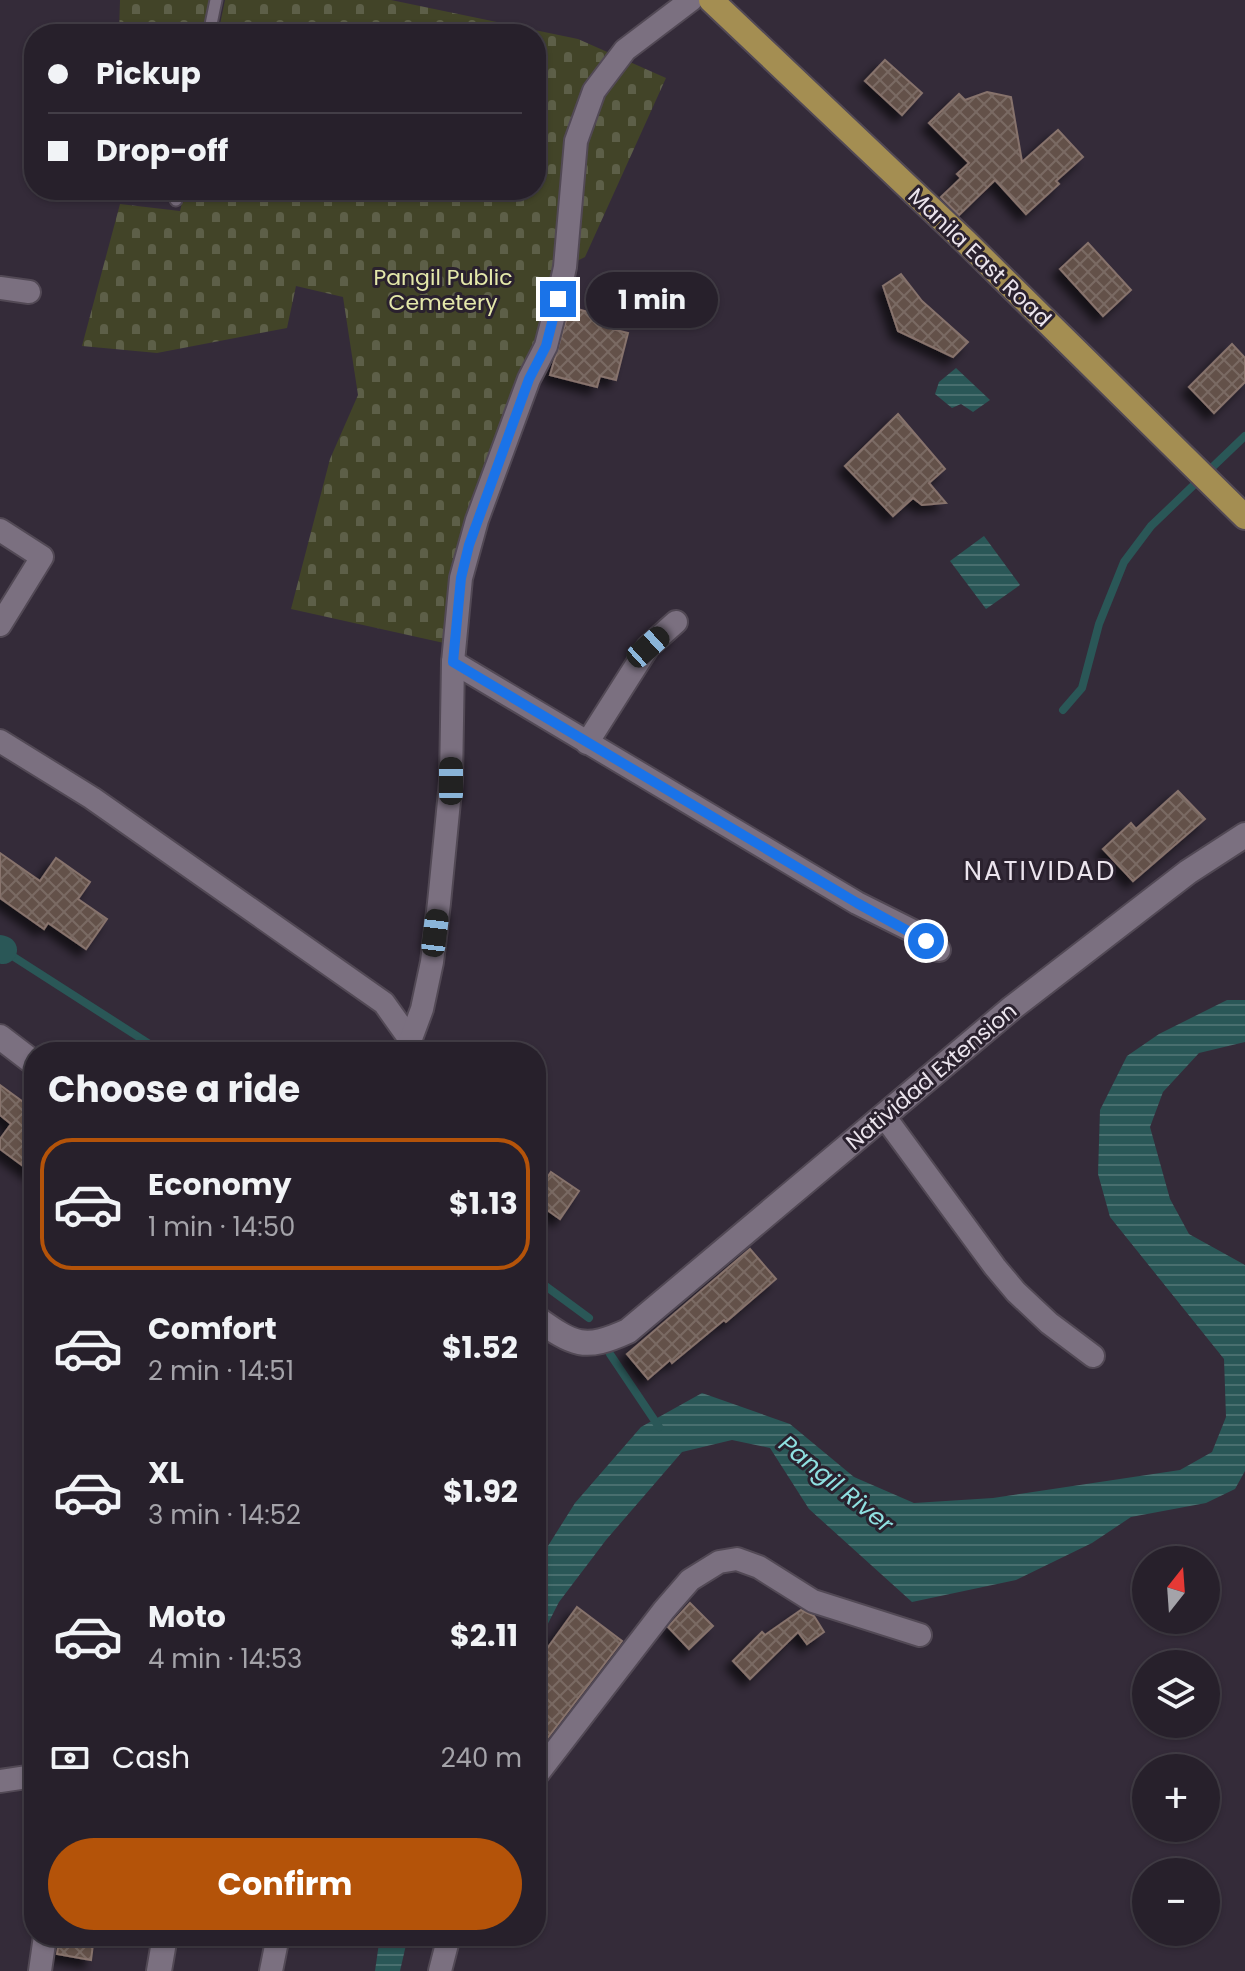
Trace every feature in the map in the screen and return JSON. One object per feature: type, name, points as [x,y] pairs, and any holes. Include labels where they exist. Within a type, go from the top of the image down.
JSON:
[{"type":"main road","name":"Manila East Road","points":[[711,0],[943,220],[1245,517]]},
{"type":"street","points":[[410,1042],[422,1009],[432,962],[439,903],[451,781],[453,662],[461,578],[469,545],[529,379],[546,346],[565,267],[576,141],[594,91],[625,50],[691,0]]},
{"type":"street","points":[[0,288],[29,292]]},
{"type":"street","points":[[0,530],[42,557],[0,625]]},
{"type":"street","points":[[587,743],[648,647],[676,622]]},
{"type":"street","points":[[453,662],[857,903],[913,931],[939,950]]},
{"type":"street","points":[[0,741],[92,798],[384,1003],[406,1042]]},
{"type":"street","name":"Natividad Extension","points":[[546,1325],[581,1344],[601,1343],[628,1331],[1012,1008],[1188,872],[1245,835]]},
{"type":"street","points":[[0,1037],[24,1055]]},
{"type":"street","points":[[884,1116],[1016,1292],[1049,1323],[1093,1356]]},
{"type":"street","points":[[546,1763],[664,1610],[690,1580],[719,1562],[737,1559],[759,1567],[813,1601],[920,1635]]},
{"type":"street","points":[[0,1781],[24,1777]]},
{"type":"street","points":[[40,1971],[44,1946]]},
{"type":"street","points":[[159,1971],[163,1946]]},
{"type":"street","points":[[271,1971],[276,1946]]},
{"type":"street","points":[[440,1971],[446,1946]]},
{"type":"lane","points":[[211,24],[216,0]]},
{"type":"green space","points":[[120,0],[219,0],[213,24],[119,24]]},
{"type":"green space","name":"Pangil Public Cemetery","points":[[225,0],[391,0],[506,24],[220,24]]},
{"type":"green space","name":"Pangil Public Cemetery","points":[[546,32],[578,39],[666,78],[585,257],[553,273],[533,349],[464,524],[444,643],[291,609],[330,459],[358,395],[343,297],[296,286],[287,328],[157,353],[82,346],[120,204],[180,211],[183,200],[546,200]]},
{"type":"water","points":[[956,368],[990,400],[973,412],[961,404],[952,408],[935,394],[939,382]]},
{"type":"water","points":[[984,536],[1020,585],[986,609],[950,561]]},
{"type":"water","name":"Pangil River","points":[[1227,1000],[1245,1000],[1245,1042],[1199,1053],[1163,1092],[1150,1127],[1170,1199],[1189,1234],[1245,1265],[1245,1471],[1235,1489],[1206,1503],[1131,1517],[1092,1543],[1016,1580],[912,1602],[809,1509],[770,1448],[732,1440],[682,1452],[606,1540],[559,1602],[546,1627],[546,1549],[575,1503],[641,1427],[702,1393],[790,1424],[854,1477],[914,1503],[993,1498],[1180,1470],[1212,1452],[1226,1417],[1224,1359],[1110,1217],[1098,1174],[1100,1110],[1127,1056],[1159,1034]]},
{"type":"water","points":[[379,1946],[406,1946],[400,1971],[375,1971]]},
{"type":"building","points":[[885,60],[922,93],[902,115],[865,81]]},
{"type":"building","points":[[987,92],[1011,97],[1022,162],[1058,130],[1083,157],[1026,214],[995,180],[959,215],[941,197],[961,178],[957,174],[969,163],[929,123],[959,94],[965,100]]},
{"type":"building","points":[[1088,243],[1131,290],[1103,316],[1060,269]]},
{"type":"building","points":[[901,274],[922,301],[968,342],[953,357],[898,331],[883,286]]},
{"type":"building","points":[[570,307],[610,318],[608,328],[628,333],[616,380],[600,376],[597,387],[550,375]]},
{"type":"building","points":[[1232,344],[1245,358],[1245,382],[1214,413],[1189,387]]},
{"type":"building","points":[[898,414],[945,469],[929,483],[946,503],[922,505],[913,498],[893,516],[845,466]]},
{"type":"building","points":[[1178,791],[1205,819],[1133,881],[1103,849],[1131,823],[1136,829]]},
{"type":"building","points":[[0,853],[40,881],[56,858],[90,882],[78,899],[107,919],[86,949],[48,923],[44,929],[0,898]]},
{"type":"building","points":[[0,1085],[24,1103],[24,1167],[0,1149],[0,1139],[11,1124],[0,1115]]},
{"type":"building","points":[[551,1172],[579,1191],[560,1219],[546,1209],[546,1179]]},
{"type":"building","points":[[750,1249],[776,1279],[726,1322],[724,1320],[648,1379],[627,1354]]},
{"type":"building","points":[[690,1603],[713,1626],[689,1649],[668,1627]]},
{"type":"building","points":[[577,1607],[622,1641],[546,1740],[546,1650]]},
{"type":"building","points":[[801,1610],[814,1616],[824,1632],[807,1644],[798,1632],[750,1679],[733,1661],[762,1632],[765,1635]]},
{"type":"building","points":[[58,1946],[93,1946],[91,1960],[57,1954]]},
{"type":"waterway","points":[[1063,710],[1082,688],[1099,624],[1124,562],[1151,526],[1245,436]]},
{"type":"waterway","points":[[3,950],[146,1042]]},
{"type":"waterway","points":[[546,1286],[589,1318]]},
{"type":"waterway","points":[[610,1354],[659,1427]]},
{"type":"district","name":"NATIVIDAD","points":[[1040,871]]},
{"type":"route","points":[[558,299],[546,346],[529,379],[469,545],[461,578],[453,662],[926,941]]}]
